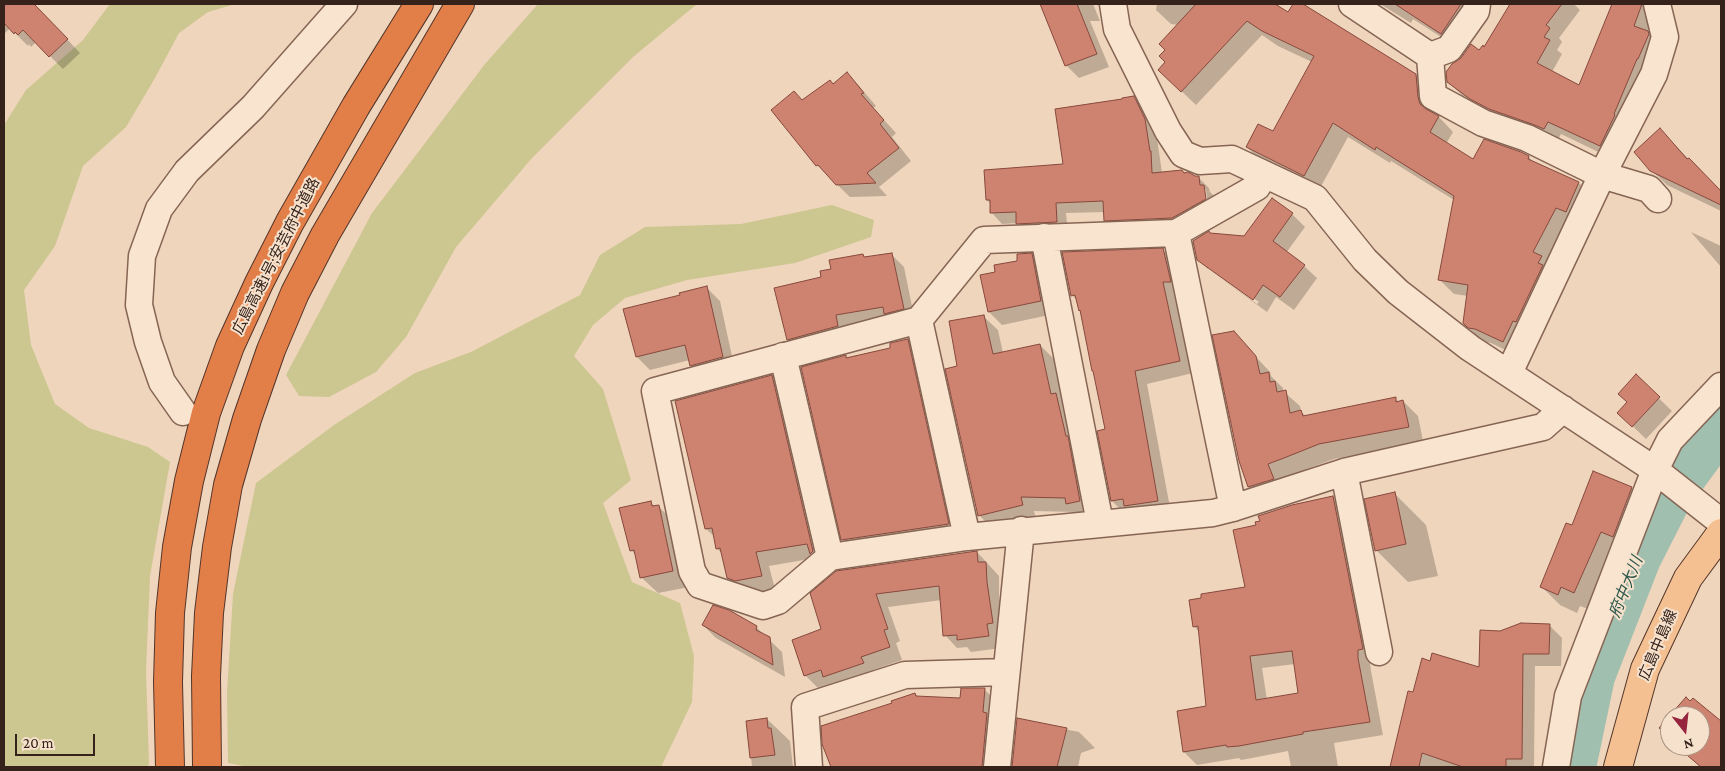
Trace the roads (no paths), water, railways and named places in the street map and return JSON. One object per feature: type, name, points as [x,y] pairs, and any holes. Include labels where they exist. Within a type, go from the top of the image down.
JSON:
[{"type":"highway","name":"広島高速1号;安芸府中道路","points":[[170,767],[168,682],[170,613],[177,546],[189,482],[206,413],[230,346],[259,282],[290,222],[356,106],[419,4]]},
{"type":"highway","points":[[207,767],[206,676],[209,612],[217,547],[228,485],[247,419],[271,350],[295,293],[325,235],[460,4]]},
{"type":"main road","name":"広島中島線","points":[[1618,767],[1645,669],[1688,578],[1721,533]]},
{"type":"street","points":[[183,412],[162,382],[148,342],[139,304],[142,256],[158,209],[187,171],[253,107],[344,4]]},
{"type":"street","points":[[1113,4],[1117,29],[1168,130],[1183,154],[1200,161],[1232,159],[1315,198],[1365,260],[1398,292],[1470,348],[1655,470],[1721,522]]},
{"type":"street","points":[[1352,4],[1430,56]]},
{"type":"street","points":[[1430,56],[1450,49],[1476,11],[1477,4]]},
{"type":"street","points":[[1509,373],[1602,175],[1654,74],[1665,37],[1657,4]]},
{"type":"street","points":[[1430,56],[1433,96],[1482,123],[1527,138],[1602,175],[1649,189],[1658,199]]},
{"type":"street","points":[[1264,174],[1257,187],[1176,233],[984,240],[919,320],[655,390],[692,571],[700,585],[763,606],[778,601],[830,557],[1021,530],[1213,513],[1344,472],[1543,427],[1563,409]]},
{"type":"street","points":[[1176,233],[1233,508]]},
{"type":"street","points":[[1044,237],[1100,523]]},
{"type":"street","points":[[919,320],[967,537]]},
{"type":"street","points":[[783,356],[830,557]]},
{"type":"street","points":[[1550,766],[1568,696],[1655,470],[1670,440],[1721,386]]},
{"type":"street","points":[[1344,472],[1379,652]]},
{"type":"street","points":[[997,767],[1021,530]]},
{"type":"street","points":[[809,767],[805,707],[905,675],[1006,672]]},
{"type":"waterway","name":"府中大川","points":[[1572,767],[1591,676],[1637,558],[1670,493],[1721,424]]}]
